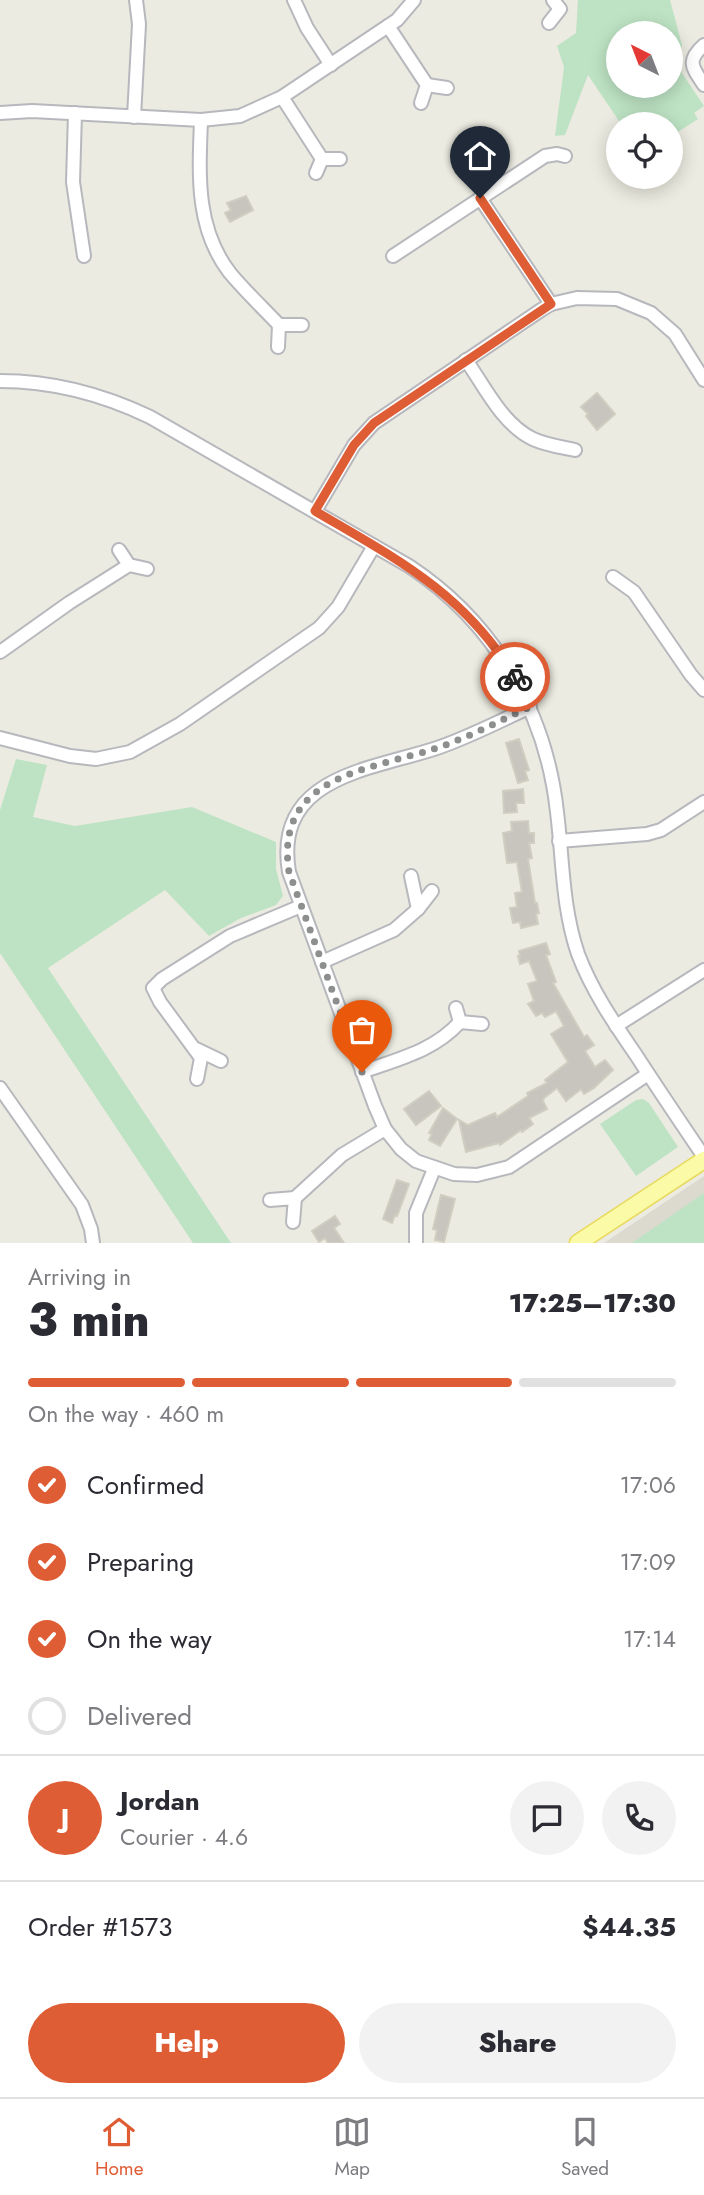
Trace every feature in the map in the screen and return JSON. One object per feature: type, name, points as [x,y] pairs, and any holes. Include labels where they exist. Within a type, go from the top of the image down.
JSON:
[{"type":"main road","points":[[579,1243],[704,1158]]},
{"type":"street","points":[[134,117],[139,24],[136,0]]},
{"type":"street","points":[[294,0],[307,28],[331,65]]},
{"type":"street","points":[[0,113],[21,110],[201,120],[240,116],[282,97],[331,65],[388,26],[405,12],[414,0]]},
{"type":"street","points":[[549,23],[560,9],[553,0]]},
{"type":"street","points":[[388,26],[427,85],[447,88]]},
{"type":"street","points":[[704,45],[695,53],[692,62],[694,71],[704,85]]},
{"type":"street","points":[[421,103],[427,85]]},
{"type":"street","points":[[282,97],[322,159]]},
{"type":"street","points":[[75,113],[73,182],[83,256]]},
{"type":"street","points":[[201,120],[200,198],[209,236],[231,274],[279,325],[278,347]]},
{"type":"street","points":[[393,256],[545,156],[565,156]]},
{"type":"street","points":[[322,159],[340,159]]},
{"type":"street","points":[[316,173],[322,159]]},
{"type":"street","points":[[480,198],[551,304]]},
{"type":"street","points":[[315,511],[354,445],[366,430],[551,304],[591,297],[617,299],[642,308],[660,319],[675,334],[704,380]]},
{"type":"street","points":[[279,325],[302,325]]},
{"type":"street","points":[[466,360],[505,416],[520,432],[540,442],[575,450]]},
{"type":"street","points":[[0,381],[75,389],[132,408],[421,574],[466,613],[507,665],[530,707],[551,768],[562,888],[575,943],[587,975],[616,1026],[704,1158]]},
{"type":"street","points":[[0,738],[48,752],[96,759],[116,757],[148,744],[319,628],[338,607],[374,546]]},
{"type":"street","points":[[119,550],[129,565],[147,569]]},
{"type":"street","points":[[0,652],[129,565]]},
{"type":"street","points":[[613,577],[634,592],[704,690]]},
{"type":"street","points":[[530,707],[455,741],[327,783],[312,794],[295,818],[287,850],[289,872],[385,1129],[401,1149],[416,1161],[454,1174],[477,1175],[509,1167],[648,1074]]},
{"type":"street","points":[[559,841],[647,834],[661,830],[704,802]]},
{"type":"street","points":[[411,876],[418,909]]},
{"type":"street","points":[[322,961],[394,930],[418,909],[432,891]]},
{"type":"street","points":[[197,1079],[201,1059],[153,988],[162,979],[230,936],[301,906]]},
{"type":"street","points":[[616,1026],[704,971]]},
{"type":"street","points":[[456,1009],[460,1022]]},
{"type":"street","points":[[362,1072],[431,1047],[447,1036],[460,1022]]},
{"type":"street","points":[[460,1022],[482,1024]]},
{"type":"street","points":[[195,1049],[221,1061]]},
{"type":"street","points":[[0,1088],[82,1205],[93,1243]]},
{"type":"street","points":[[270,1200],[295,1198],[342,1155],[385,1129]]},
{"type":"street","points":[[416,1243],[416,1213],[434,1169]]},
{"type":"street","points":[[293,1222],[295,1198]]},
{"type":"shaded area","points":[[704,1176],[704,1243],[604,1243]]},
{"type":"green space","points":[[578,0],[670,0],[676,21],[606,21],[606,98],[683,98],[683,74],[704,106],[694,113],[698,119],[683,129],[683,112],[613,112],[588,75],[565,135],[555,136],[564,67],[557,46],[576,33]]},
{"type":"green space","points":[[16,759],[47,765],[33,817],[75,826],[192,807],[276,842],[276,869],[283,896],[276,905],[241,918],[209,936],[165,890],[48,968],[231,1243],[193,1243],[0,953],[0,810]]},
{"type":"green space","points":[[643,1099],[649,1103],[678,1147],[636,1176],[600,1124],[636,1100]]},
{"type":"green space","points":[[704,1193],[704,1243],[632,1243]]},
{"type":"building","points":[[246,196],[253,210],[230,222],[225,213],[231,210],[227,203]]},
{"type":"building","points":[[597,393],[615,414],[597,430],[581,407]]},
{"type":"building","points":[[519,739],[529,770],[525,771],[528,780],[518,783],[506,743]]},
{"type":"building","points":[[523,789],[524,803],[516,803],[517,812],[504,813],[503,791]]},
{"type":"building","points":[[528,821],[529,833],[534,833],[534,843],[529,843],[532,858],[528,859],[539,913],[536,914],[538,924],[521,928],[520,922],[513,923],[510,908],[517,907],[515,893],[522,892],[517,862],[507,863],[503,833],[512,831],[511,822]]},
{"type":"building","points":[[546,943],[550,954],[546,955],[556,982],[553,983],[584,1037],[587,1035],[594,1045],[585,1051],[595,1067],[605,1060],[613,1070],[594,1088],[584,1094],[581,1089],[566,1101],[557,1088],[544,1098],[547,1109],[529,1118],[533,1124],[522,1132],[521,1130],[500,1145],[499,1143],[466,1152],[459,1120],[468,1125],[495,1113],[497,1117],[528,1096],[527,1093],[547,1083],[545,1080],[568,1062],[551,1034],[564,1026],[556,1011],[545,1017],[542,1013],[536,1016],[528,1004],[534,1001],[528,984],[537,981],[529,961],[520,964],[518,956],[519,951]]},
{"type":"building","points":[[429,1091],[441,1106],[416,1125],[404,1109]]},
{"type":"building","points":[[443,1108],[457,1119],[440,1146],[429,1140],[432,1134],[429,1133]]},
{"type":"building","points":[[397,1180],[409,1184],[392,1223],[383,1219]]},
{"type":"building","points":[[441,1195],[455,1199],[444,1242],[435,1240],[437,1230],[433,1229]]},
{"type":"building","points":[[335,1216],[340,1224],[334,1228],[344,1243],[328,1243],[325,1238],[319,1242],[312,1231]]},
{"type":"way so far","points":[[362,1072],[289,872],[287,850],[291,828],[306,801],[327,783],[455,741],[530,707],[515,677]]},
{"type":"route","points":[[480,198],[551,304],[374,423],[359,437],[315,511],[409,566],[439,588],[476,624],[515,677]]}]
